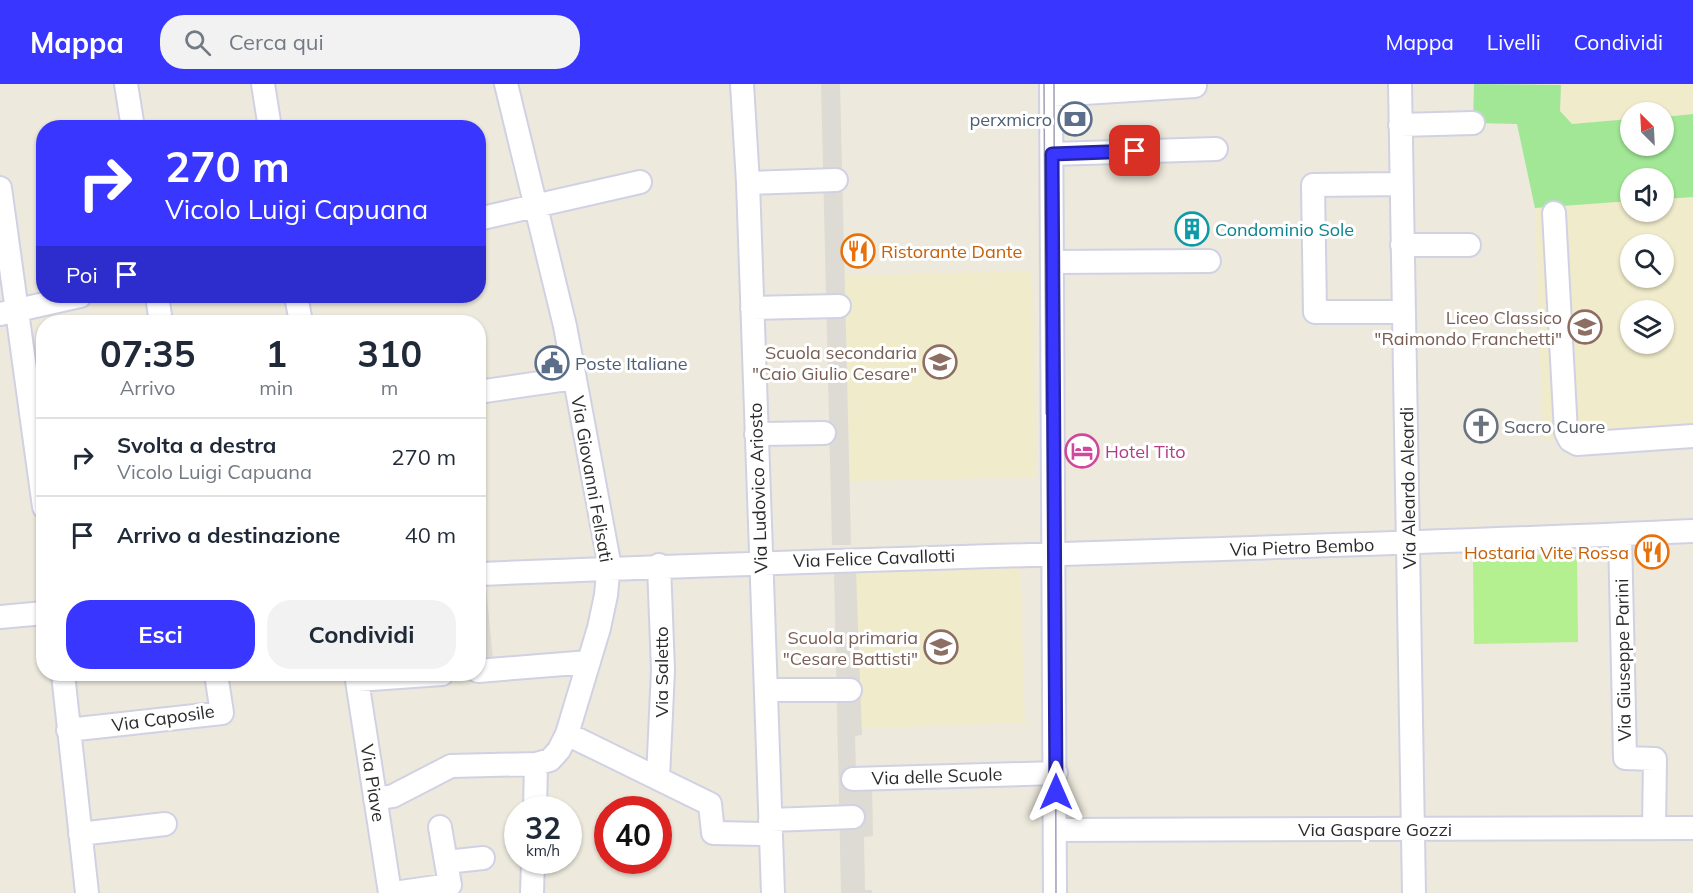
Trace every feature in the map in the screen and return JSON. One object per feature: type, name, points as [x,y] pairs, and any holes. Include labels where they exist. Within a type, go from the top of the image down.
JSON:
[{"type":"street","points":[[126,84],[132,120]]},
{"type":"street","points":[[263,84],[269,120]]},
{"type":"street","name":"Via Giovanni Felisati","points":[[506,84],[534,208],[565,326],[609,567],[606,595],[590,662],[567,734],[559,750],[549,760],[536,764]]},
{"type":"street","name":"Via Ludovico Ariosto","points":[[742,84],[748,183],[759,562],[773,893]]},
{"type":"street","name":"Via Aleardo Aleardi","points":[[1400,84],[1414,893]]},
{"type":"street","points":[[1055,893],[1052,89],[1195,86]]},
{"type":"street","points":[[1401,125],[1473,123]]},
{"type":"street","points":[[1052,154],[1216,149]]},
{"type":"street","points":[[748,183],[836,180]]},
{"type":"street","points":[[486,217],[640,182]]},
{"type":"street","points":[[1401,184],[1313,185],[1315,312],[1403,312]]},
{"type":"street","points":[[0,188],[8,313],[36,464]]},
{"type":"street","points":[[1554,213],[1566,432],[1570,440],[1577,444],[1693,436]]},
{"type":"street","points":[[1402,245],[1468,245]]},
{"type":"street","points":[[1052,262],[1209,261]]},
{"type":"street","points":[[8,313],[50,303]]},
{"type":"street","points":[[752,309],[839,306]]},
{"type":"street","points":[[486,391],[574,378]]},
{"type":"street","points":[[756,434],[824,433]]},
{"type":"street","name":"Via Pietro Bembo","points":[[1055,554],[1693,531]]},
{"type":"street","name":"Via Giuseppe Parini","points":[[1620,535],[1625,758],[1655,759],[1654,828]]},
{"type":"street","name":"Via Felice Cavallotti","points":[[486,574],[659,565],[1055,554]]},
{"type":"street","name":"Via Saletto","points":[[658,778],[663,670],[659,565]]},
{"type":"street","points":[[0,617],[36,614]]},
{"type":"street","points":[[486,670],[590,662]]},
{"type":"street","points":[[64,681],[87,893]]},
{"type":"street","name":"Via Caposile","points":[[68,730],[222,713],[217,681]]},
{"type":"street","name":"Via Piave","points":[[358,681],[392,893]]},
{"type":"street","points":[[766,690],[850,690]]},
{"type":"street","points":[[567,734],[710,804],[713,833],[853,817]]},
{"type":"street","points":[[375,799],[393,796],[451,766],[536,764],[535,796]]},
{"type":"street","name":"Via delle Scuole","points":[[862,779],[1056,773]]},
{"type":"street","points":[[80,834],[165,824]]},
{"type":"street","points":[[392,893],[450,889],[440,827]]},
{"type":"street","name":"Via Gaspare Gozzi","points":[[1056,830],[1693,828]]},
{"type":"street","points":[[446,862],[483,858]]},
{"type":"street","points":[[532,893],[533,874]]},
{"type":"shaded area","points":[[821,84],[840,84],[851,545],[832,545]]},
{"type":"shaded area","points":[[1545,84],[1693,84],[1693,114],[1674,116],[1674,102],[1620,102],[1620,120],[1573,124],[1560,111],[1561,85]]},
{"type":"shaded area","name":"Liceo Classico \"Raimondo Franchetti\"","points":[[1693,197],[1693,427],[1543,440],[1535,208],[1620,202],[1620,222],[1674,222],[1674,198]]},
{"type":"shaded area","name":"Scuola secondaria \"Caio Giulio Cesare\"","points":[[1032,271],[1036,477],[850,481],[845,276]]},
{"type":"shaded area","name":"Scuola primaria \"Cesare Battisti\"","points":[[1020,567],[1025,723],[861,728],[856,572]]},
{"type":"shaded area","points":[[834,572],[856,572],[862,735],[855,736],[856,774],[872,783],[873,836],[864,837],[865,890],[872,890],[872,893],[841,893]]},
{"type":"shaded area","points":[[486,587],[493,659],[486,660]]},
{"type":"green space","points":[[1474,84],[1561,85],[1560,111],[1572,124],[1620,120],[1620,156],[1674,156],[1674,116],[1693,114],[1693,197],[1674,198],[1674,168],[1620,168],[1620,202],[1535,208],[1517,124],[1473,123]]},
{"type":"green space","points":[[1577,554],[1578,642],[1474,644],[1473,556]]},
{"type":"tram line","points":[[1044,84],[1046,414]]},
{"type":"tram line","points":[[1054,84],[1056,893]]},
{"type":"place","name":"perxmicro","points":[[1075,119]]},
{"type":"place","name":"Condominio Sole","points":[[1192,229]]},
{"type":"place","name":"Ristorante Dante","points":[[858,251]]},
{"type":"place","name":"Liceo Classico \"Raimondo Franchetti\"","points":[[1585,327]]},
{"type":"place","name":"Scuola secondaria \"Caio Giulio Cesare\"","points":[[940,362]]},
{"type":"place","name":"Poste Italiane","points":[[552,363]]},
{"type":"place","name":"Sacro Cuore","points":[[1481,426]]},
{"type":"place","name":"Hotel Tito","points":[[1082,451]]},
{"type":"place","name":"Hostaria Vite Rossa","points":[[1652,552]]},
{"type":"place","name":"Scuola primaria \"Cesare Battisti\"","points":[[941,647]]},
{"type":"route","points":[[1056,792],[1052,154],[1135,151]]}]
